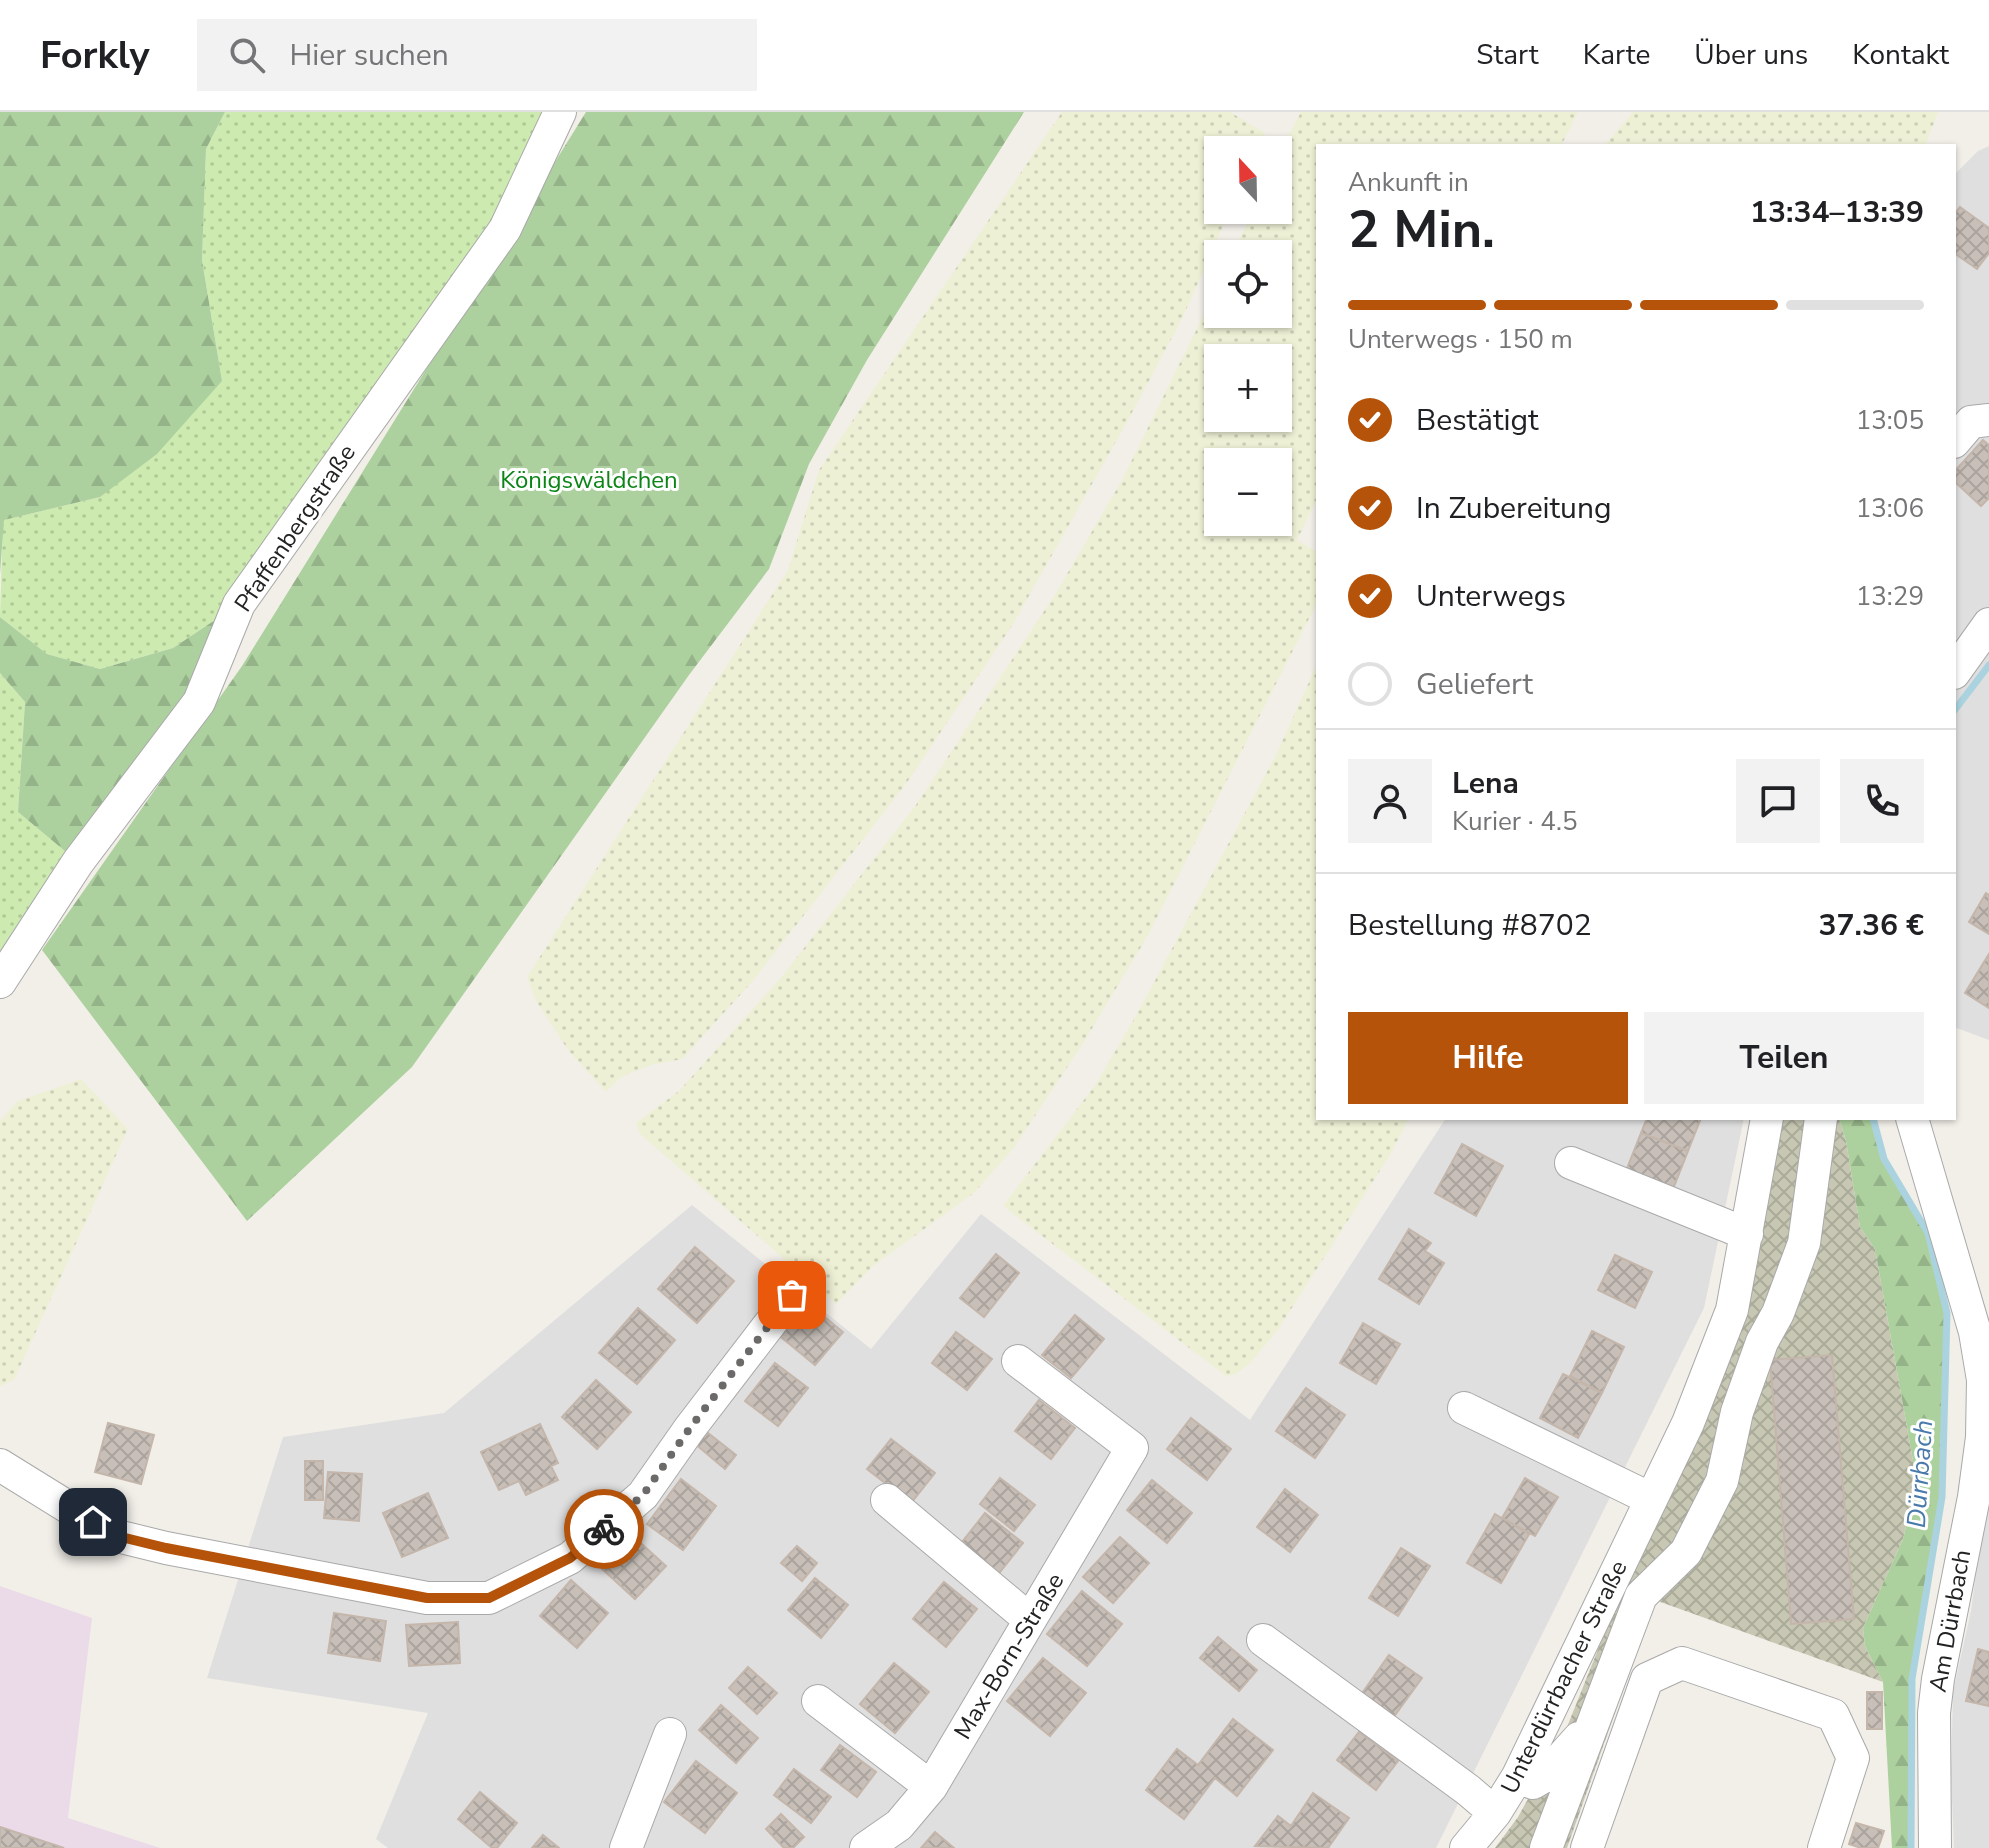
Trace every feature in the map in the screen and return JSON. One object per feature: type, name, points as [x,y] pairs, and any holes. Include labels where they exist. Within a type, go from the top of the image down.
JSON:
[{"type":"street","name":"Pfaffenbergstraße","points":[[0,982],[78,862],[199,702],[239,604],[505,229],[560,112]]},
{"type":"street","points":[[1956,440],[1971,422],[1989,420]]},
{"type":"street","points":[[1956,670],[1989,624]]},
{"type":"street","name":"Unterdürrbacher Straße","points":[[1466,1848],[1495,1813],[1518,1776],[1712,1366],[1732,1310],[1767,1120]]},
{"type":"street","points":[[1546,1848],[1641,1596],[1686,1552],[1722,1481],[1737,1412],[1762,1342],[1778,1313],[1804,1243],[1821,1120]]},
{"type":"street","name":"Am Dürrbach","points":[[1913,1120],[1975,1332],[1983,1380],[1982,1437],[1974,1497],[1934,1713],[1935,1848]]},
{"type":"street","points":[[1571,1163],[1747,1234]]},
{"type":"street","points":[[0,1465],[113,1535],[427,1598],[489,1598],[570,1558],[643,1495],[792,1295]]},
{"type":"street","name":"Max-Born-Straße","points":[[866,1848],[899,1825],[931,1787],[1132,1448],[1018,1361]]},
{"type":"street","points":[[1464,1408],[1651,1499]]},
{"type":"street","points":[[887,1500],[1030,1620]]},
{"type":"street","points":[[1263,1640],[1495,1813]]},
{"type":"street","points":[[1587,1848],[1647,1679],[1682,1663],[1833,1715],[1853,1758],[1824,1848]]},
{"type":"street","points":[[818,1701],[931,1787]]},
{"type":"street","points":[[1518,1776],[1533,1783],[1545,1776],[1591,1723]]},
{"type":"street","points":[[626,1848],[670,1734]]},
{"type":"shaded area","points":[[1062,112],[1230,112],[1265,133],[1264,136],[1204,136],[1204,224],[1224,224],[1217,240],[1204,240],[1204,269],[1183,317],[1013,624],[906,784],[751,983],[682,1059],[651,1065],[621,1077],[606,1092],[568,1050],[536,1001],[527,977],[788,570],[819,470]]},
{"type":"shaded area","points":[[1301,112],[1578,112],[1562,144],[1316,144],[1316,501],[1297,540],[1316,552],[1316,603],[1313,611],[1147,937],[1082,1045],[1013,1149],[974,1193],[873,1266],[836,1304],[640,1134],[636,1123],[679,1091],[779,980],[916,805],[1056,593],[1122,480],[1204,314],[1204,328],[1292,328],[1292,240],[1239,240],[1247,224],[1292,224],[1292,136],[1288,136]]},
{"type":"shaded area","points":[[1633,112],[1938,112],[1926,144],[1606,144]]},
{"type":"shaded area","points":[[1989,146],[1989,1040],[1956,1028],[1956,173],[1978,151]]},
{"type":"shaded area","points":[[1316,666],[1316,1120],[1408,1120],[1390,1155],[1277,1331],[1250,1363],[1236,1374],[1226,1376],[1003,1206],[1096,1084],[1276,755]]},
{"type":"shaded area","points":[[81,1079],[128,1129],[14,1380],[0,1386],[0,1121],[18,1101]]},
{"type":"shaded area","points":[[1445,1120],[1744,1120],[1704,1308],[1436,1848],[388,1848],[376,1839],[428,1713],[207,1678],[283,1437],[444,1413],[692,1205],[871,1349],[981,1214],[1250,1420]]},
{"type":"shaded area","points":[[1783,1120],[1840,1120],[1860,1227],[1875,1249],[1917,1483],[1903,1539],[1863,1628],[1865,1646],[1883,1682],[1655,1600],[1567,1848],[1495,1848],[1518,1817],[1565,1732],[1621,1592],[1740,1329]]},
{"type":"shaded area","points":[[1989,1477],[1989,1848],[1954,1848],[1951,1771],[1953,1692],[1971,1611]]},
{"type":"shaded area","points":[[0,1586],[92,1618],[68,1818],[160,1848],[0,1848]]},
{"type":"green space","points":[[0,112],[225,112],[206,149],[202,260],[222,381],[157,454],[100,497],[4,520],[0,574]]},
{"type":"green space","points":[[225,112],[560,112],[505,229],[239,604],[173,648],[100,669],[47,654],[0,617],[3,520],[100,497],[222,381],[202,260],[206,149]]},
{"type":"green space","name":"Königswäldchen","points":[[586,112],[1024,112],[867,360],[809,464],[769,569],[689,675],[412,1067],[247,1221],[42,950],[242,666]]},
{"type":"green space","points":[[239,604],[199,702],[78,862],[18,812],[25,702],[0,673],[0,617],[47,654],[100,669],[173,648]]},
{"type":"green space","points":[[0,673],[25,702],[18,812],[78,862],[0,982]]},
{"type":"green space","points":[[1840,1120],[1874,1120],[1884,1159],[1928,1233],[1947,1313],[1942,1497],[1912,1679],[1911,1848],[1892,1848],[1883,1682],[1865,1646],[1863,1628],[1903,1539],[1917,1483],[1875,1249],[1860,1227]]},
{"type":"building","points":[[1960,207],[1989,228],[1989,253],[1977,269],[1956,254],[1956,212]]},
{"type":"building","points":[[1983,440],[1989,445],[1989,498],[1981,506],[1956,483],[1956,470]]},
{"type":"building","points":[[1986,893],[1989,895],[1989,934],[1969,922]]},
{"type":"building","points":[[1989,954],[1989,1008],[1965,993]]},
{"type":"building","points":[[1646,1120],[1700,1120],[1688,1151],[1641,1133]]},
{"type":"building","points":[[1641,1133],[1688,1151],[1673,1189],[1626,1171]]},
{"type":"building","points":[[1462,1144],[1503,1166],[1476,1216],[1435,1193]]},
{"type":"building","points":[[1409,1229],[1431,1243],[1425,1251],[1444,1263],[1419,1304],[1379,1279]]},
{"type":"building","points":[[695,1247],[734,1281],[697,1323],[658,1289]]},
{"type":"building","points":[[996,1254],[1019,1273],[984,1317],[960,1298]]},
{"type":"building","points":[[1615,1255],[1652,1272],[1635,1308],[1598,1290]]},
{"type":"building","points":[[808,1303],[843,1332],[815,1365],[781,1337]]},
{"type":"building","points":[[638,1308],[675,1340],[637,1384],[599,1353]]},
{"type":"building","points":[[1075,1315],[1104,1339],[1071,1378],[1042,1355]]},
{"type":"building","points":[[1363,1323],[1400,1344],[1376,1384],[1340,1363]]},
{"type":"building","points":[[1592,1331],[1624,1347],[1602,1393],[1570,1376]]},
{"type":"building","points":[[956,1332],[992,1359],[967,1390],[932,1363]]},
{"type":"building","points":[[1832,1355],[1854,1619],[1791,1624],[1770,1360]]},
{"type":"building","points":[[775,1363],[808,1388],[778,1426],[745,1401]]},
{"type":"building","points":[[1563,1374],[1602,1393],[1578,1438],[1540,1418]]},
{"type":"building","points":[[596,1380],[631,1412],[597,1449],[562,1417]]},
{"type":"building","points":[[1306,1388],[1345,1415],[1315,1458],[1276,1431]]},
{"type":"building","points":[[1039,1400],[1075,1428],[1051,1459],[1015,1431]]},
{"type":"building","points":[[1191,1418],[1231,1449],[1207,1480],[1167,1449]]},
{"type":"building","points":[[108,1423],[154,1435],[141,1484],[95,1472]]},
{"type":"building","points":[[540,1424],[558,1463],[551,1466],[558,1480],[526,1495],[519,1481],[499,1490],[481,1452]]},
{"type":"building","points":[[703,1429],[736,1455],[725,1469],[693,1442]]},
{"type":"building","points":[[891,1439],[935,1473],[911,1503],[867,1469]]},
{"type":"building","points":[[305,1461],[323,1461],[323,1500],[305,1500]]},
{"type":"building","points":[[328,1472],[362,1474],[359,1521],[324,1518]]},
{"type":"building","points":[[1000,1478],[1035,1505],[1014,1531],[980,1504]]},
{"type":"building","points":[[1525,1478],[1558,1497],[1535,1536],[1502,1518]]},
{"type":"building","points":[[681,1479],[716,1506],[683,1550],[647,1524]]},
{"type":"building","points":[[1152,1480],[1192,1513],[1167,1543],[1127,1510]]},
{"type":"building","points":[[1285,1489],[1318,1515],[1290,1552],[1257,1527]]},
{"type":"building","points":[[428,1493],[448,1538],[402,1557],[383,1513]]},
{"type":"building","points":[[985,1513],[1023,1543],[992,1582],[954,1552]]},
{"type":"building","points":[[1495,1514],[1529,1534],[1501,1583],[1467,1563]]},
{"type":"building","points":[[633,1536],[666,1566],[635,1599],[602,1569]]},
{"type":"building","points":[[1120,1537],[1149,1563],[1113,1603],[1083,1577]]},
{"type":"building","points":[[797,1546],[817,1563],[802,1581],[781,1563]]},
{"type":"building","points":[[1401,1548],[1430,1566],[1398,1616],[1369,1598]]},
{"type":"building","points":[[815,1578],[848,1605],[821,1638],[788,1610]]},
{"type":"building","points":[[571,1580],[608,1613],[577,1648],[540,1616]]},
{"type":"building","points":[[944,1582],[977,1609],[946,1647],[913,1619]]},
{"type":"building","points":[[1082,1591],[1122,1624],[1087,1666],[1047,1634]]},
{"type":"building","points":[[334,1613],[386,1621],[380,1661],[328,1653]]},
{"type":"building","points":[[458,1622],[460,1663],[409,1666],[406,1625]]},
{"type":"building","points":[[1218,1637],[1257,1670],[1239,1691],[1200,1658]]},
{"type":"building","points":[[1978,1649],[1989,1652],[1989,1706],[1966,1701]]},
{"type":"building","points":[[1389,1655],[1422,1678],[1390,1722],[1358,1699]]},
{"type":"building","points":[[1043,1658],[1086,1693],[1050,1736],[1007,1701]]},
{"type":"building","points":[[894,1663],[929,1692],[895,1733],[860,1704]]},
{"type":"building","points":[[748,1667],[777,1693],[757,1714],[729,1688]]},
{"type":"building","points":[[1867,1692],[1882,1692],[1882,1729],[1867,1729]]},
{"type":"building","points":[[721,1705],[758,1738],[736,1763],[699,1730]]},
{"type":"building","points":[[1233,1719],[1273,1750],[1237,1796],[1215,1778],[1184,1819],[1146,1790],[1177,1749],[1198,1765]]},
{"type":"building","points":[[1359,1732],[1398,1761],[1376,1790],[1337,1760]]},
{"type":"building","points":[[840,1745],[876,1772],[857,1797],[821,1770]]},
{"type":"building","points":[[696,1761],[737,1793],[705,1833],[664,1802]]},
{"type":"building","points":[[794,1769],[831,1797],[811,1823],[774,1795]]},
{"type":"building","points":[[480,1792],[517,1823],[497,1848],[492,1848],[458,1819]]},
{"type":"building","points":[[1313,1793],[1349,1818],[1328,1848],[1255,1846],[1278,1816],[1291,1826]]},
{"type":"building","points":[[781,1814],[804,1837],[793,1848],[784,1848],[766,1829]]},
{"type":"building","points":[[1856,1823],[1884,1831],[1878,1848],[1849,1844]]},
{"type":"building","points":[[0,1827],[64,1848],[0,1848]]},
{"type":"building","points":[[935,1832],[954,1848],[921,1848]]},
{"type":"building","points":[[543,1835],[559,1848],[532,1848]]},
{"type":"waterway","name":"Dürrbach","points":[[1956,708],[1989,665]]},
{"type":"waterway","name":"Dürrbach","points":[[1874,1120],[1884,1159],[1928,1233],[1947,1313],[1942,1497],[1912,1679],[1911,1848]]},
{"type":"way so far","points":[[604,1529],[643,1495],[792,1295]]},
{"type":"route","points":[[93,1522],[113,1535],[166,1548],[427,1598],[489,1598],[570,1558],[604,1529]]}]
